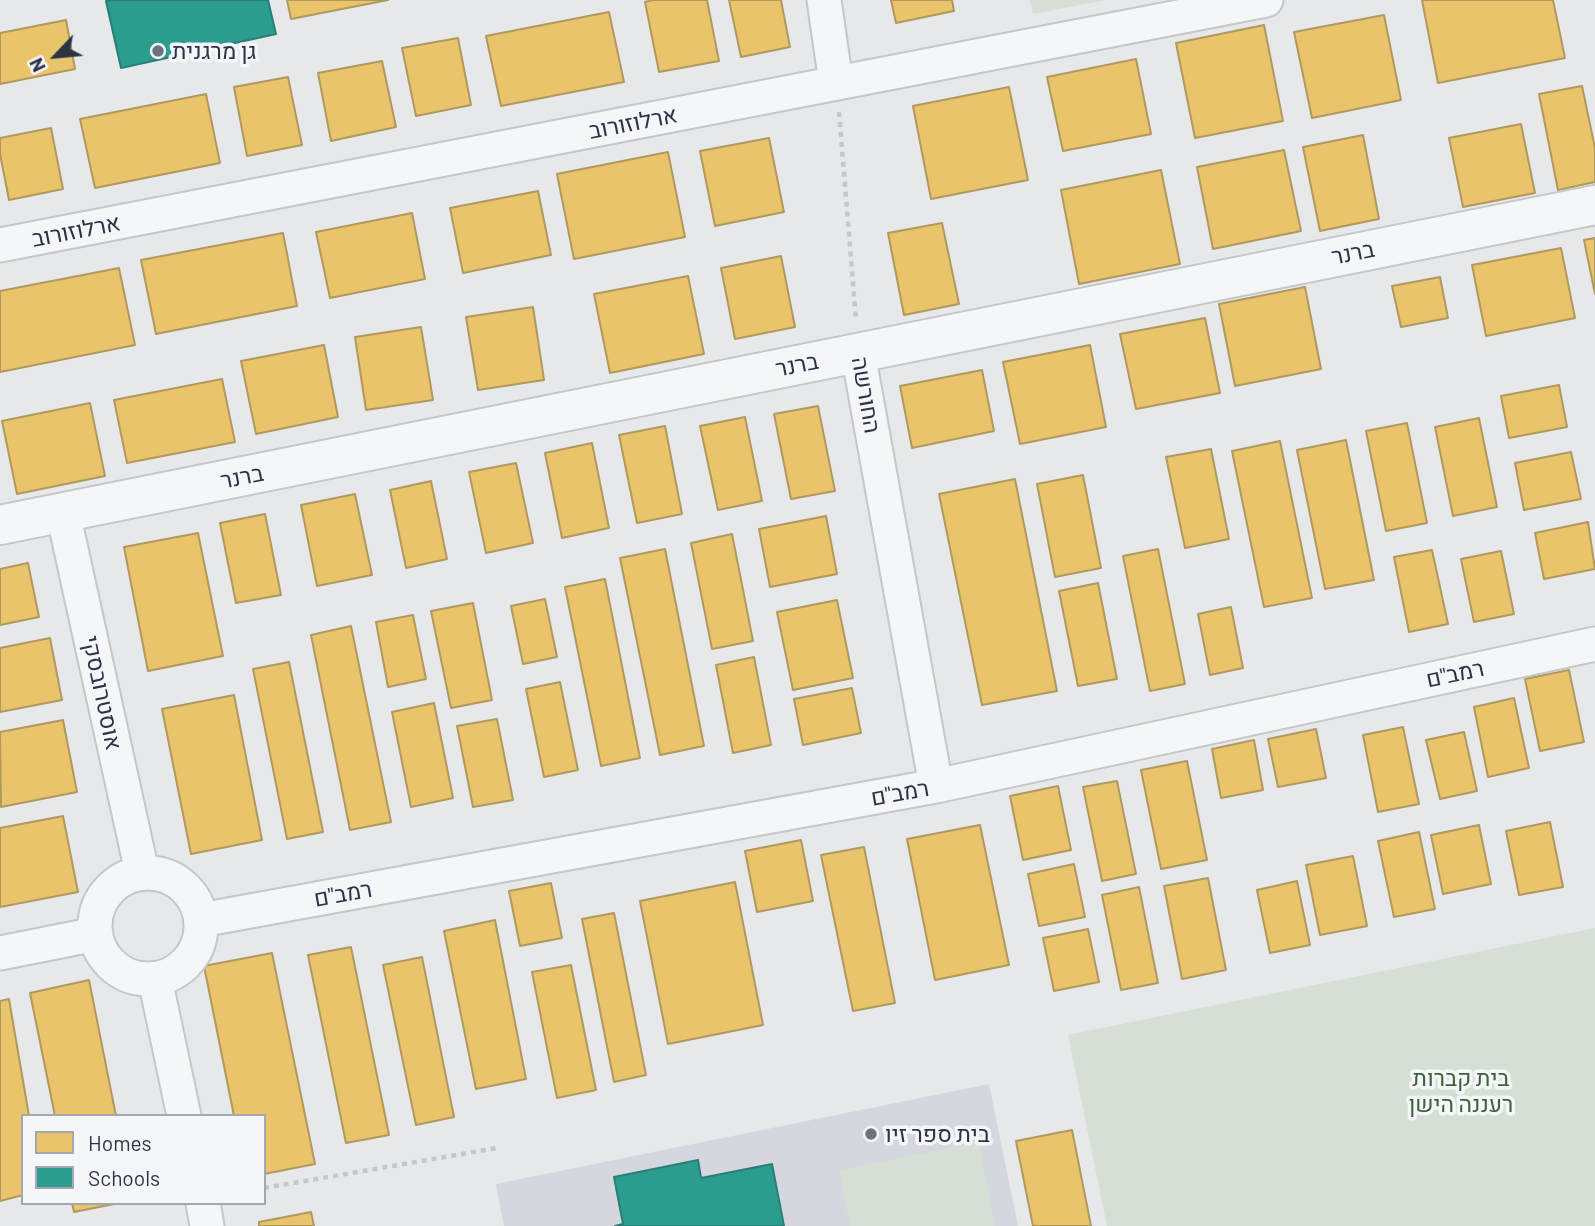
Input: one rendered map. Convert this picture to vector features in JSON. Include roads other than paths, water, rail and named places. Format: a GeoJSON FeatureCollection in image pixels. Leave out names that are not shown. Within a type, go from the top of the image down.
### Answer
{"type":"FeatureCollection","features":[{"type":"Feature","properties":{"kind":"street"},"geometry":{"type":"LineString","coordinates":[[824,0],[836,83]]}},
{"type":"Feature","properties":{"kind":"street","name":"ארלוזורוב"},"geometry":{"type":"LineString","coordinates":[[0,245],[1266,0]]}},
{"type":"Feature","properties":{"kind":"street","name":"ברנר"},"geometry":{"type":"LineString","coordinates":[[0,525],[1595,205]]}},
{"type":"Feature","properties":{"kind":"street","name":"החורשה"},"geometry":{"type":"LineString","coordinates":[[858,353],[936,786]]}},
{"type":"Feature","properties":{"kind":"street","name":"אוסטרובסקי"},"geometry":{"type":"LineString","coordinates":[[63,513],[142,872]]}},
{"type":"Feature","properties":{"kind":"street","name":"רמב\"ם"},"geometry":{"type":"LineString","coordinates":[[201,920],[936,786],[1595,644]]}},
{"type":"Feature","properties":{"kind":"street"},"geometry":{"type":"LineString","coordinates":[[142,872],[167,876],[188,890],[197,904],[201,920],[201,937],[190,959],[171,974],[155,979],[135,978],[116,968],[102,953],[96,934],[95,917],[101,901],[111,887],[125,877],[142,872]]}},
{"type":"Feature","properties":{"kind":"street"},"geometry":{"type":"LineString","coordinates":[[0,953],[96,934]]}},
{"type":"Feature","properties":{"kind":"street"},"geometry":{"type":"LineString","coordinates":[[155,979],[184,1114]]}},
{"type":"Feature","properties":{"kind":"street"},"geometry":{"type":"LineString","coordinates":[[203,1205],[207,1226]]}},
{"type":"Feature","properties":{"kind":"place","name":"גן מרגנית"},"geometry":{"type":"Point","coordinates":[158,51]}},
{"type":"Feature","properties":{"kind":"place","name":"בית ספר זיו"},"geometry":{"type":"Point","coordinates":[871,1134]}},
{"type":"Feature","properties":{"kind":"park label","name":"בית קברות רעננה הישן"},"geometry":{"type":"Point","coordinates":[1461,1091]}}]}
